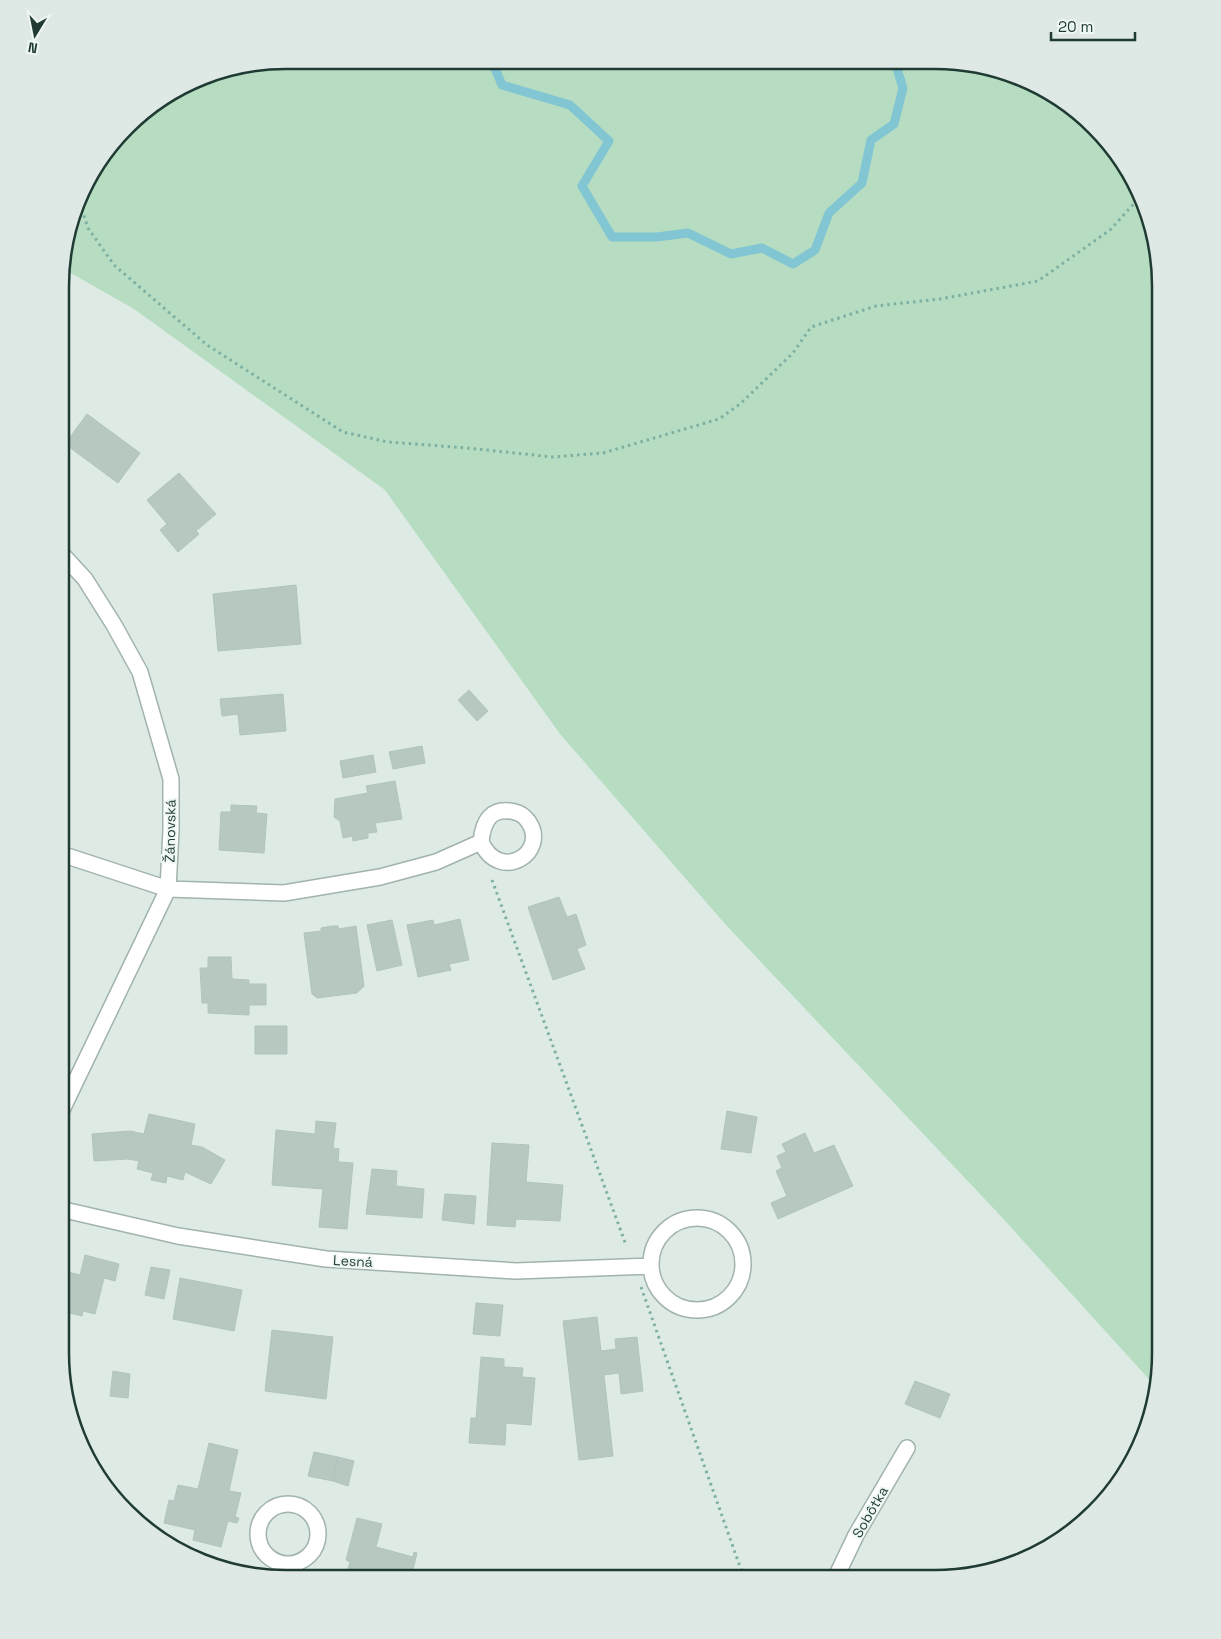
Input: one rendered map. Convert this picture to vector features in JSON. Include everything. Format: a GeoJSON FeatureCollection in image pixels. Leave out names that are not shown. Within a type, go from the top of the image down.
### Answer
{"type":"FeatureCollection","features":[{"type":"Feature","properties":{"kind":"street","name":"Žánovská"},"geometry":{"type":"LineString","coordinates":[[69,561],[85,579],[114,625],[140,672],[171,779],[168,888],[69,1095]]}},
{"type":"Feature","properties":{"kind":"street"},"geometry":{"type":"LineString","coordinates":[[502,811],[516,812],[525,817],[533,835],[532,845],[525,856],[514,862],[499,862],[486,853],[481,842],[482,826],[490,817],[502,811]]}},
{"type":"Feature","properties":{"kind":"street"},"geometry":{"type":"LineString","coordinates":[[69,857],[168,888],[284,893],[390,875],[436,862],[481,842]]}},
{"type":"Feature","properties":{"kind":"street","name":"Lesná"},"geometry":{"type":"LineString","coordinates":[[69,1211],[178,1236],[326,1259],[516,1271],[651,1266]]}},
{"type":"Feature","properties":{"kind":"street"},"geometry":{"type":"LineString","coordinates":[[691,1219],[708,1219],[723,1226],[735,1238],[742,1254],[743,1271],[737,1286],[726,1300],[711,1308],[695,1310],[678,1306],[664,1296],[655,1282],[651,1266],[653,1249],[662,1235],[674,1224],[691,1219]]}},
{"type":"Feature","properties":{"kind":"street","name":"Sobôtka"},"geometry":{"type":"LineString","coordinates":[[839,1570],[856,1534],[907,1448]]}},
{"type":"Feature","properties":{"kind":"path"},"geometry":{"type":"LineString","coordinates":[[82,210],[88,228],[114,265],[208,346],[343,432],[388,442],[553,457],[603,453],[719,419],[740,404],[793,353],[810,327],[876,306],[940,299],[1038,281],[1110,230],[1136,202]]}},
{"type":"Feature","properties":{"kind":"path"},"geometry":{"type":"LineString","coordinates":[[491,857],[488,869],[634,1266],[741,1570]]}},
{"type":"Feature","properties":{"kind":"green space"},"geometry":{"type":"Polygon","coordinates":[[[271,69],[950,69],[992,76],[1018,85],[1056,105],[1089,132],[1116,165],[1136,203],[1145,229],[1152,271],[1152,1368],[1150,1381],[997,1212],[726,925],[560,734],[385,490],[134,309],[69,272],[76,229],[91,190],[105,165],[132,132],[165,105],[203,85],[243,73],[271,69]]]}},
{"type":"Feature","properties":{"kind":"building"},"geometry":{"type":"Polygon","coordinates":[[[87,414],[140,453],[118,483],[69,447],[69,439],[87,414]]]}},
{"type":"Feature","properties":{"kind":"building"},"geometry":{"type":"Polygon","coordinates":[[[179,473],[216,514],[196,531],[199,534],[178,552],[160,530],[167,524],[147,500],[179,473]]]}},
{"type":"Feature","properties":{"kind":"building"},"geometry":{"type":"Polygon","coordinates":[[[296,585],[301,644],[218,651],[213,594],[296,585]]]}},
{"type":"Feature","properties":{"kind":"building"},"geometry":{"type":"Polygon","coordinates":[[[469,690],[488,711],[477,721],[458,700],[469,690]]]}},
{"type":"Feature","properties":{"kind":"building"},"geometry":{"type":"Polygon","coordinates":[[[283,694],[286,731],[240,735],[238,714],[222,716],[220,699],[283,694]]]}},
{"type":"Feature","properties":{"kind":"building"},"geometry":{"type":"Polygon","coordinates":[[[422,746],[425,763],[393,769],[389,752],[422,746]]]}},
{"type":"Feature","properties":{"kind":"building"},"geometry":{"type":"Polygon","coordinates":[[[373,755],[376,772],[343,778],[340,761],[373,755]]]}},
{"type":"Feature","properties":{"kind":"building"},"geometry":{"type":"Polygon","coordinates":[[[395,781],[402,819],[375,823],[377,832],[368,833],[368,838],[353,841],[352,836],[343,838],[340,821],[334,817],[335,799],[368,793],[366,786],[395,781]]]}},
{"type":"Feature","properties":{"kind":"building"},"geometry":{"type":"Polygon","coordinates":[[[231,805],[257,806],[256,813],[267,814],[264,853],[219,850],[221,812],[231,812],[231,805]]]}},
{"type":"Feature","properties":{"kind":"building"},"geometry":{"type":"Polygon","coordinates":[[[559,897],[567,917],[576,914],[586,945],[577,949],[585,969],[553,980],[528,907],[559,897]]]}},
{"type":"Feature","properties":{"kind":"building"},"geometry":{"type":"Polygon","coordinates":[[[460,919],[469,960],[449,964],[451,970],[418,977],[407,925],[433,920],[434,925],[460,919]]]}},
{"type":"Feature","properties":{"kind":"building"},"geometry":{"type":"Polygon","coordinates":[[[392,920],[402,965],[377,971],[367,925],[392,920]]]}},
{"type":"Feature","properties":{"kind":"building"},"geometry":{"type":"Polygon","coordinates":[[[338,926],[339,929],[356,926],[364,986],[357,993],[317,998],[312,994],[304,933],[321,931],[321,928],[338,926]]]}},
{"type":"Feature","properties":{"kind":"building"},"geometry":{"type":"Polygon","coordinates":[[[208,957],[231,957],[232,979],[249,980],[249,984],[266,984],[266,1005],[249,1005],[249,1015],[208,1013],[208,1003],[202,1003],[200,968],[208,968],[208,957]]]}},
{"type":"Feature","properties":{"kind":"building"},"geometry":{"type":"Polygon","coordinates":[[[255,1026],[287,1026],[287,1054],[255,1054],[255,1026]]]}},
{"type":"Feature","properties":{"kind":"building"},"geometry":{"type":"Polygon","coordinates":[[[727,1111],[757,1117],[751,1153],[721,1149],[727,1111]]]}},
{"type":"Feature","properties":{"kind":"building"},"geometry":{"type":"Polygon","coordinates":[[[149,1114],[195,1124],[191,1145],[202,1147],[225,1160],[211,1184],[185,1172],[183,1180],[167,1176],[166,1183],[151,1180],[153,1173],[137,1169],[139,1161],[128,1159],[94,1161],[92,1134],[130,1131],[144,1134],[149,1114]]]}},
{"type":"Feature","properties":{"kind":"building"},"geometry":{"type":"Polygon","coordinates":[[[316,1121],[336,1123],[333,1148],[339,1149],[338,1162],[353,1163],[347,1229],[319,1227],[323,1189],[272,1185],[276,1130],[315,1134],[316,1121]]]}},
{"type":"Feature","properties":{"kind":"building"},"geometry":{"type":"Polygon","coordinates":[[[805,1133],[814,1153],[834,1145],[853,1186],[778,1219],[771,1203],[787,1196],[776,1171],[782,1168],[777,1156],[786,1152],[782,1144],[805,1133]]]}},
{"type":"Feature","properties":{"kind":"building"},"geometry":{"type":"Polygon","coordinates":[[[492,1143],[529,1145],[526,1182],[563,1185],[560,1221],[516,1219],[515,1227],[487,1225],[492,1143]]]}},
{"type":"Feature","properties":{"kind":"building"},"geometry":{"type":"Polygon","coordinates":[[[372,1169],[397,1171],[396,1186],[424,1189],[422,1218],[366,1214],[372,1169]]]}},
{"type":"Feature","properties":{"kind":"building"},"geometry":{"type":"Polygon","coordinates":[[[445,1194],[476,1196],[474,1224],[442,1220],[445,1194]]]}},
{"type":"Feature","properties":{"kind":"building"},"geometry":{"type":"Polygon","coordinates":[[[85,1255],[119,1264],[115,1281],[104,1278],[95,1314],[83,1311],[82,1316],[69,1313],[69,1272],[80,1275],[85,1255]]]}},
{"type":"Feature","properties":{"kind":"building"},"geometry":{"type":"Polygon","coordinates":[[[151,1267],[170,1270],[164,1299],[145,1295],[151,1267]]]}},
{"type":"Feature","properties":{"kind":"building"},"geometry":{"type":"Polygon","coordinates":[[[180,1278],[242,1290],[234,1331],[173,1319],[180,1278]]]}},
{"type":"Feature","properties":{"kind":"building"},"geometry":{"type":"Polygon","coordinates":[[[476,1303],[503,1305],[500,1336],[473,1334],[476,1303]]]}},
{"type":"Feature","properties":{"kind":"building"},"geometry":{"type":"Polygon","coordinates":[[[597,1317],[601,1351],[616,1349],[615,1339],[637,1337],[643,1391],[621,1394],[619,1373],[604,1375],[613,1456],[579,1460],[563,1321],[597,1317]]]}},
{"type":"Feature","properties":{"kind":"building"},"geometry":{"type":"Polygon","coordinates":[[[272,1330],[333,1337],[326,1399],[265,1391],[272,1330]]]}},
{"type":"Feature","properties":{"kind":"building"},"geometry":{"type":"Polygon","coordinates":[[[481,1357],[504,1359],[504,1367],[523,1368],[522,1377],[535,1378],[531,1425],[506,1423],[505,1445],[469,1443],[471,1418],[476,1418],[481,1357]]]}},
{"type":"Feature","properties":{"kind":"building"},"geometry":{"type":"Polygon","coordinates":[[[113,1371],[130,1374],[128,1398],[110,1396],[113,1371]]]}},
{"type":"Feature","properties":{"kind":"building"},"geometry":{"type":"Polygon","coordinates":[[[915,1381],[950,1394],[940,1418],[905,1404],[915,1381]]]}},
{"type":"Feature","properties":{"kind":"building"},"geometry":{"type":"Polygon","coordinates":[[[209,1443],[238,1450],[229,1491],[241,1493],[235,1517],[239,1518],[237,1523],[228,1521],[221,1547],[193,1540],[195,1530],[164,1523],[169,1500],[174,1501],[178,1485],[198,1489],[209,1443]]]}},
{"type":"Feature","properties":{"kind":"building"},"geometry":{"type":"Polygon","coordinates":[[[314,1452],[338,1457],[333,1481],[308,1476],[314,1452]]]}},
{"type":"Feature","properties":{"kind":"building"},"geometry":{"type":"Polygon","coordinates":[[[338,1457],[354,1461],[348,1486],[333,1481],[338,1457]]]}},
{"type":"Feature","properties":{"kind":"building"},"geometry":{"type":"Polygon","coordinates":[[[357,1518],[382,1524],[376,1547],[413,1557],[414,1552],[417,1553],[413,1570],[348,1570],[350,1562],[346,1560],[357,1518]]]}},
{"type":"Feature","properties":{"kind":"waterway"},"geometry":{"type":"LineString","coordinates":[[495,69],[502,85],[570,105],[609,141],[582,186],[612,237],[657,237],[688,233],[731,254],[762,248],[793,264],[815,250],[829,213],[862,183],[871,140],[894,124],[903,88],[897,69]]}}]}
